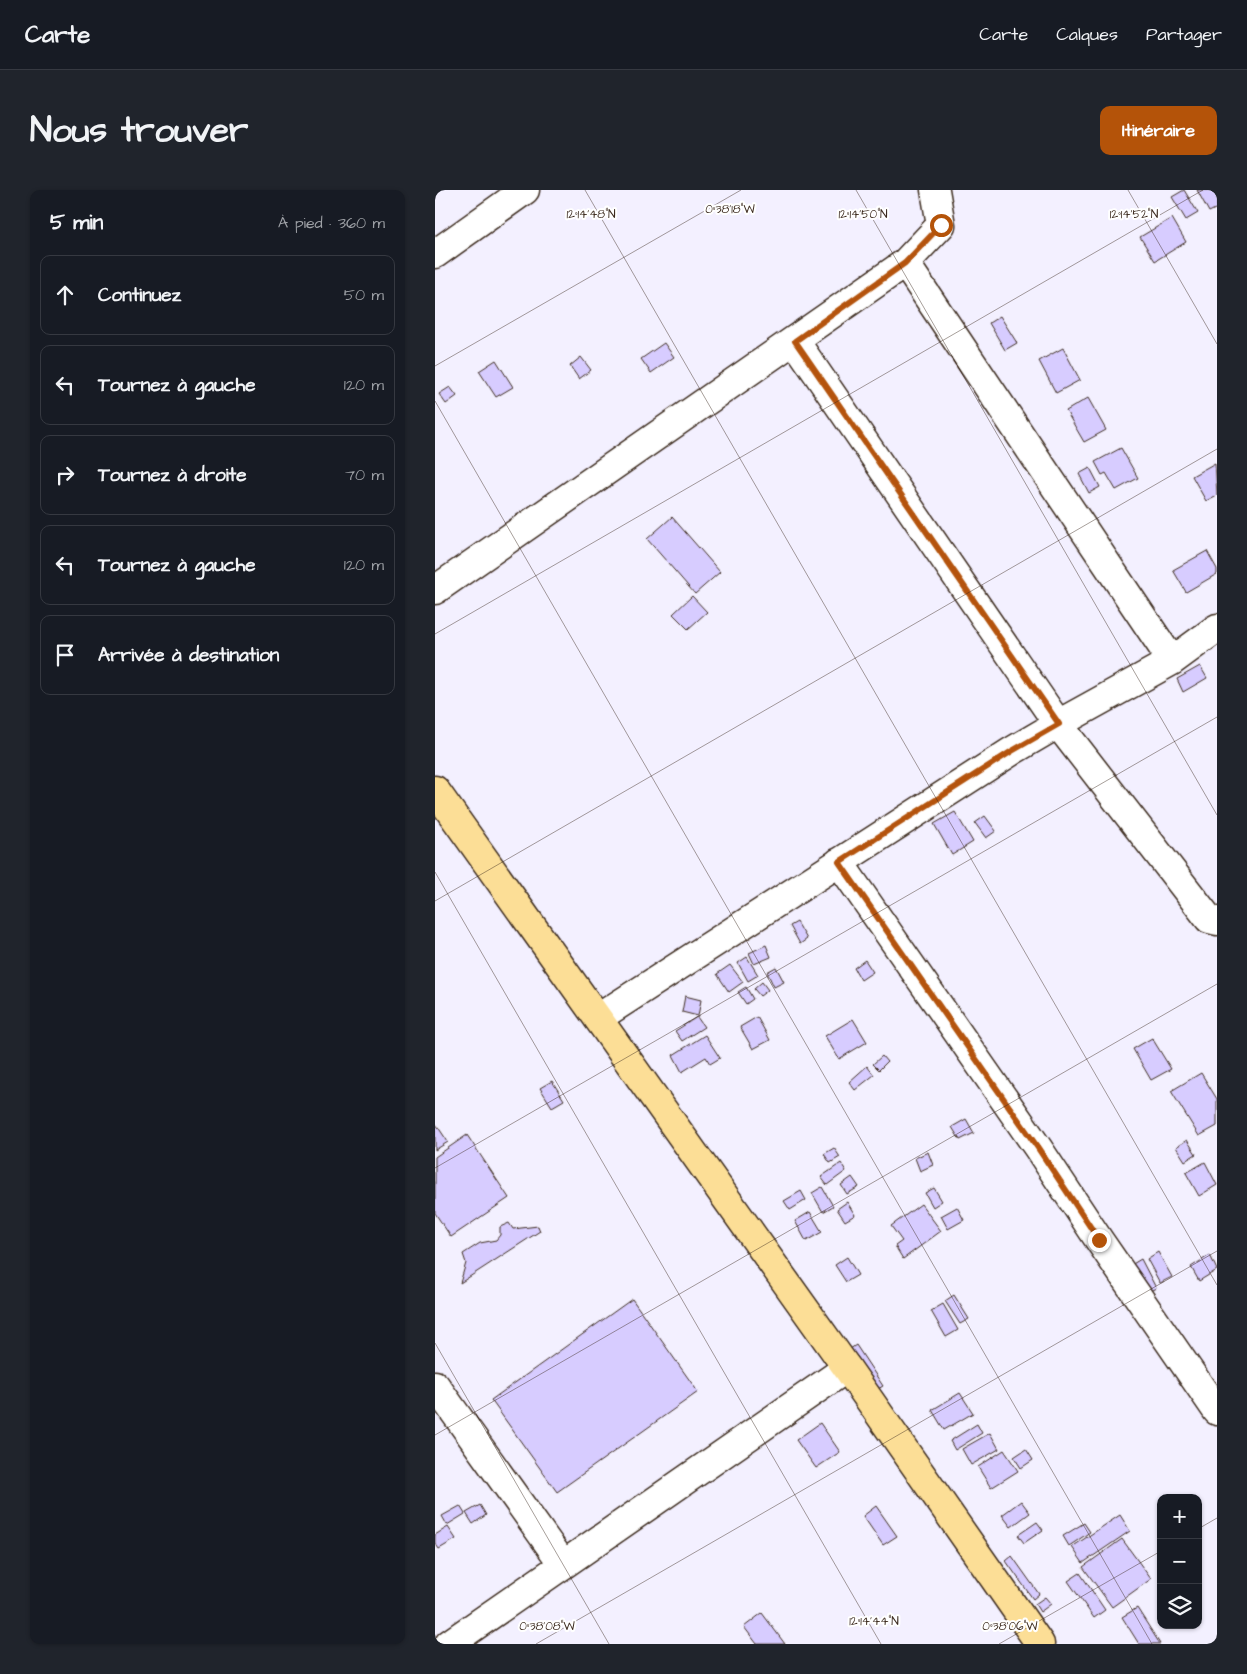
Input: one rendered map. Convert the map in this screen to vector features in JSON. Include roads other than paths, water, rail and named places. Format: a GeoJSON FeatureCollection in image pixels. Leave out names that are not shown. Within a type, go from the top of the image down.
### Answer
{"type":"FeatureCollection","features":[{"type":"Feature","properties":{"kind":"highway"},"geometry":{"type":"LineString","coordinates":[[435,790],[847,1368],[1039,1644]]}},
{"type":"Feature","properties":{"kind":"street"},"geometry":{"type":"LineString","coordinates":[[435,254],[525,190]]}},
{"type":"Feature","properties":{"kind":"street"},"geometry":{"type":"LineString","coordinates":[[435,590],[905,263],[941,225],[935,190]]}},
{"type":"Feature","properties":{"kind":"street"},"geometry":{"type":"LineString","coordinates":[[905,263],[1172,661]]}},
{"type":"Feature","properties":{"kind":"street"},"geometry":{"type":"LineString","coordinates":[[795,341],[1059,724],[1209,919],[1217,921]]}},
{"type":"Feature","properties":{"kind":"street"},"geometry":{"type":"LineString","coordinates":[[598,1018],[1012,751],[1172,661],[1217,628]]}},
{"type":"Feature","properties":{"kind":"street"},"geometry":{"type":"LineString","coordinates":[[839,862],[1038,1148],[1217,1411]]}},
{"type":"Feature","properties":{"kind":"street"},"geometry":{"type":"LineString","coordinates":[[449,1644],[847,1368]]}},
{"type":"Feature","properties":{"kind":"street"},"geometry":{"type":"LineString","coordinates":[[435,1384],[563,1564]]}}]}
